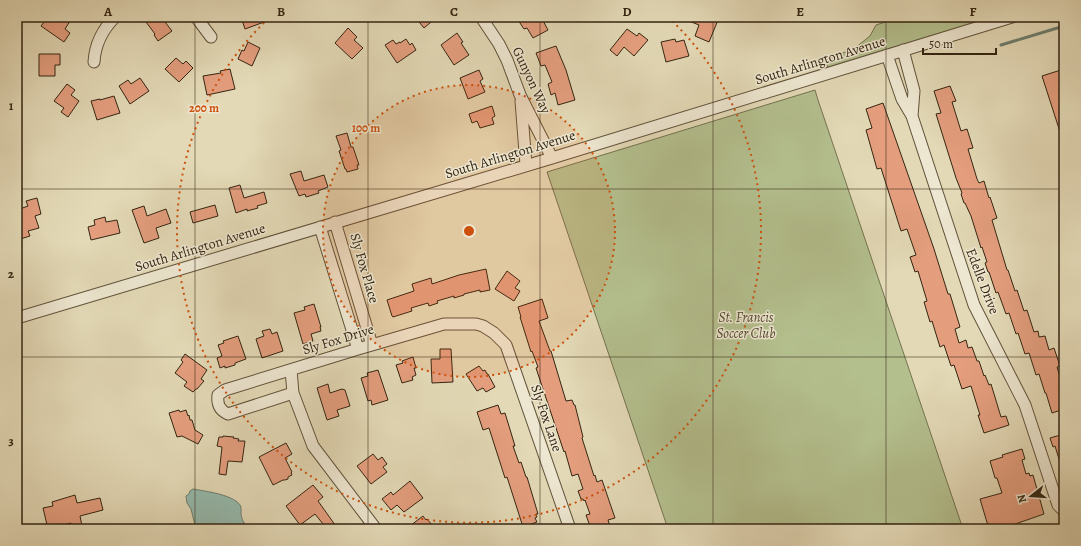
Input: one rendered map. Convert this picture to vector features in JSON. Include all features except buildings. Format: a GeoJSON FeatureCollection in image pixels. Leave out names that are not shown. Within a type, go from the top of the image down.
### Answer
{"type":"FeatureCollection","features":[{"type":"Feature","properties":{"kind":"street"},"geometry":{"type":"LineString","coordinates":[[94,62],[98,41],[104,29],[115,17]]}},
{"type":"Feature","properties":{"kind":"street"},"geometry":{"type":"LineString","coordinates":[[196,17],[211,37]]}},
{"type":"Feature","properties":{"kind":"street","name":"Gunyon Way"},"geometry":{"type":"LineString","coordinates":[[481,17],[499,44],[515,77],[520,95],[552,158]]}},
{"type":"Feature","properties":{"kind":"street","name":"South Arlington Avenue"},"geometry":{"type":"LineString","coordinates":[[17,318],[552,158],[1012,17]]}},
{"type":"Feature","properties":{"kind":"street"},"geometry":{"type":"LineString","coordinates":[[903,50],[914,91],[912,116]]}},
{"type":"Feature","properties":{"kind":"street","name":"Edelle Drive"},"geometry":{"type":"LineString","coordinates":[[887,55],[902,99],[912,116],[974,305],[1025,405],[1058,505],[1064,511]]}},
{"type":"Feature","properties":{"kind":"street"},"geometry":{"type":"LineString","coordinates":[[520,95],[526,165]]}},
{"type":"Feature","properties":{"kind":"street","name":"Sly Fox Place"},"geometry":{"type":"LineString","coordinates":[[336,222],[372,345]]}},
{"type":"Feature","properties":{"kind":"street"},"geometry":{"type":"LineString","coordinates":[[320,227],[358,349]]}},
{"type":"Feature","properties":{"kind":"street","name":"Sly Fox Drive"},"geometry":{"type":"LineString","coordinates":[[293,393],[228,414],[220,407],[217,401],[218,395],[225,390],[444,324],[476,324],[483,326]]}},
{"type":"Feature","properties":{"kind":"street","name":"Sly Fox Lane"},"geometry":{"type":"LineString","coordinates":[[483,326],[494,333],[506,345],[570,529]]}},
{"type":"Feature","properties":{"kind":"street"},"geometry":{"type":"LineString","coordinates":[[291,370],[293,393],[313,446],[376,529]]}},
{"type":"Feature","properties":{"kind":"green space"},"geometry":{"type":"Polygon","coordinates":[[[902,17],[995,17],[828,69],[826,60],[855,48],[870,36],[876,25],[902,17]]]}},
{"type":"Feature","properties":{"kind":"green space","name":"St. Francis Soccer Club"},"geometry":{"type":"Polygon","coordinates":[[[815,90],[963,529],[668,529],[547,172],[815,90]]]}},
{"type":"Feature","properties":{"kind":"water"},"geometry":{"type":"Polygon","coordinates":[[[193,489],[220,494],[233,499],[241,507],[242,520],[249,529],[196,529],[186,496],[193,489]]]}},
{"type":"Feature","properties":{"kind":"waterway"},"geometry":{"type":"LineString","coordinates":[[1001,45],[1064,26]]}}]}
